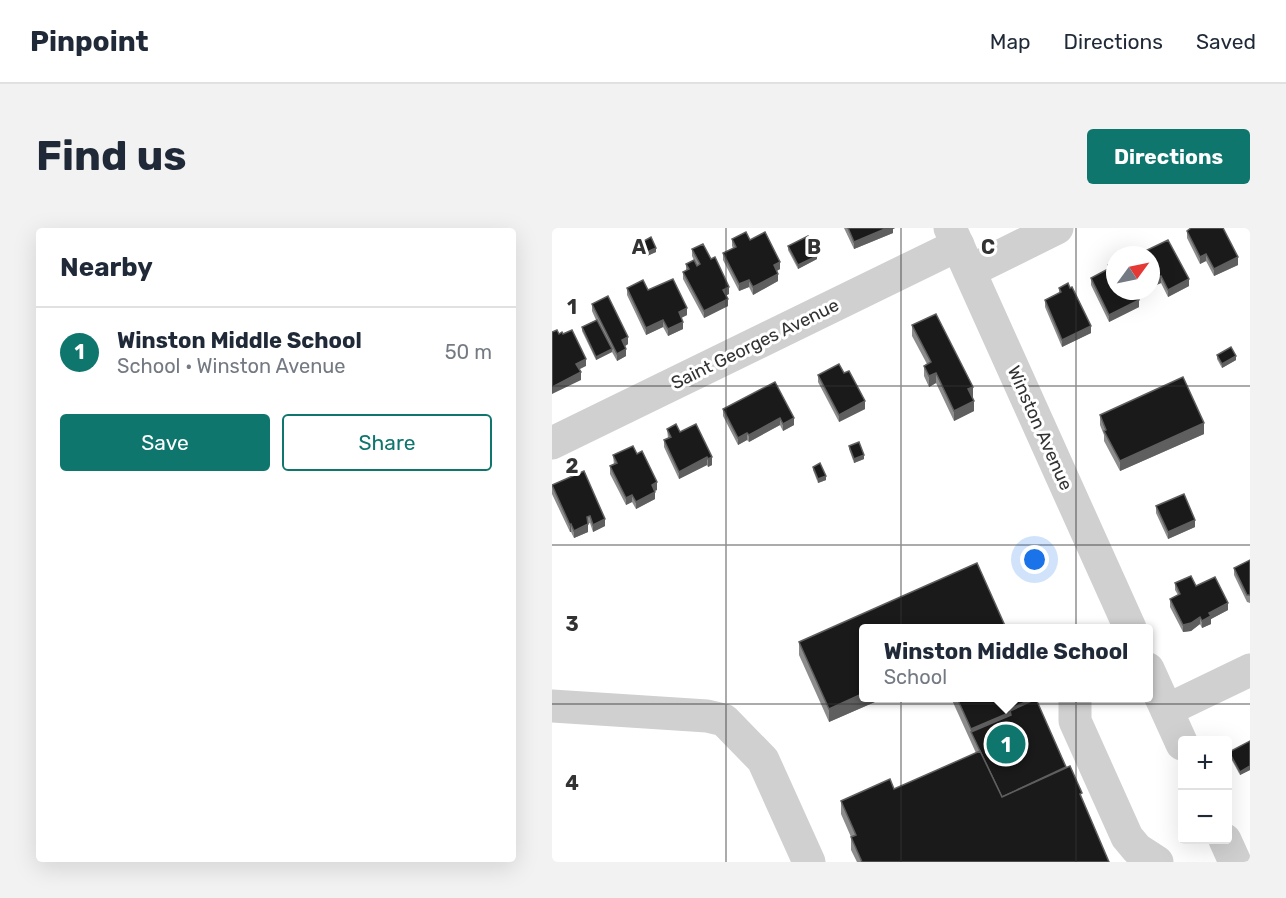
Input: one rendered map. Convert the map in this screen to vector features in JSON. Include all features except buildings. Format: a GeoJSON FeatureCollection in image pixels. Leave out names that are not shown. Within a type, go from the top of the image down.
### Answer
{"type":"FeatureCollection","features":[{"type":"Feature","properties":{"kind":"street","name":"Saint Georges Avenue"},"geometry":{"type":"LineString","coordinates":[[552,443],[959,248],[1058,228]]}},
{"type":"Feature","properties":{"kind":"street","name":"Winston Avenue"},"geometry":{"type":"LineString","coordinates":[[959,248],[1128,624]]}},
{"type":"Feature","properties":{"kind":"street"},"geometry":{"type":"LineString","coordinates":[[1167,710],[1250,670]]}},
{"type":"Feature","properties":{"kind":"street"},"geometry":{"type":"LineString","coordinates":[[1153,678],[1178,736]]}},
{"type":"Feature","properties":{"kind":"street"},"geometry":{"type":"LineString","coordinates":[[1075,702],[1076,721],[1127,837],[1137,849],[1158,862]]}},
{"type":"Feature","properties":{"kind":"street"},"geometry":{"type":"LineString","coordinates":[[552,706],[707,716],[724,720],[763,760],[809,862]]}},
{"type":"Feature","properties":{"kind":"street"},"geometry":{"type":"LineString","coordinates":[[1227,844],[1235,862]]}},
{"type":"Feature","properties":{"kind":"place","name":"Winston Middle School"},"geometry":{"type":"Point","coordinates":[1006,744]}}]}
